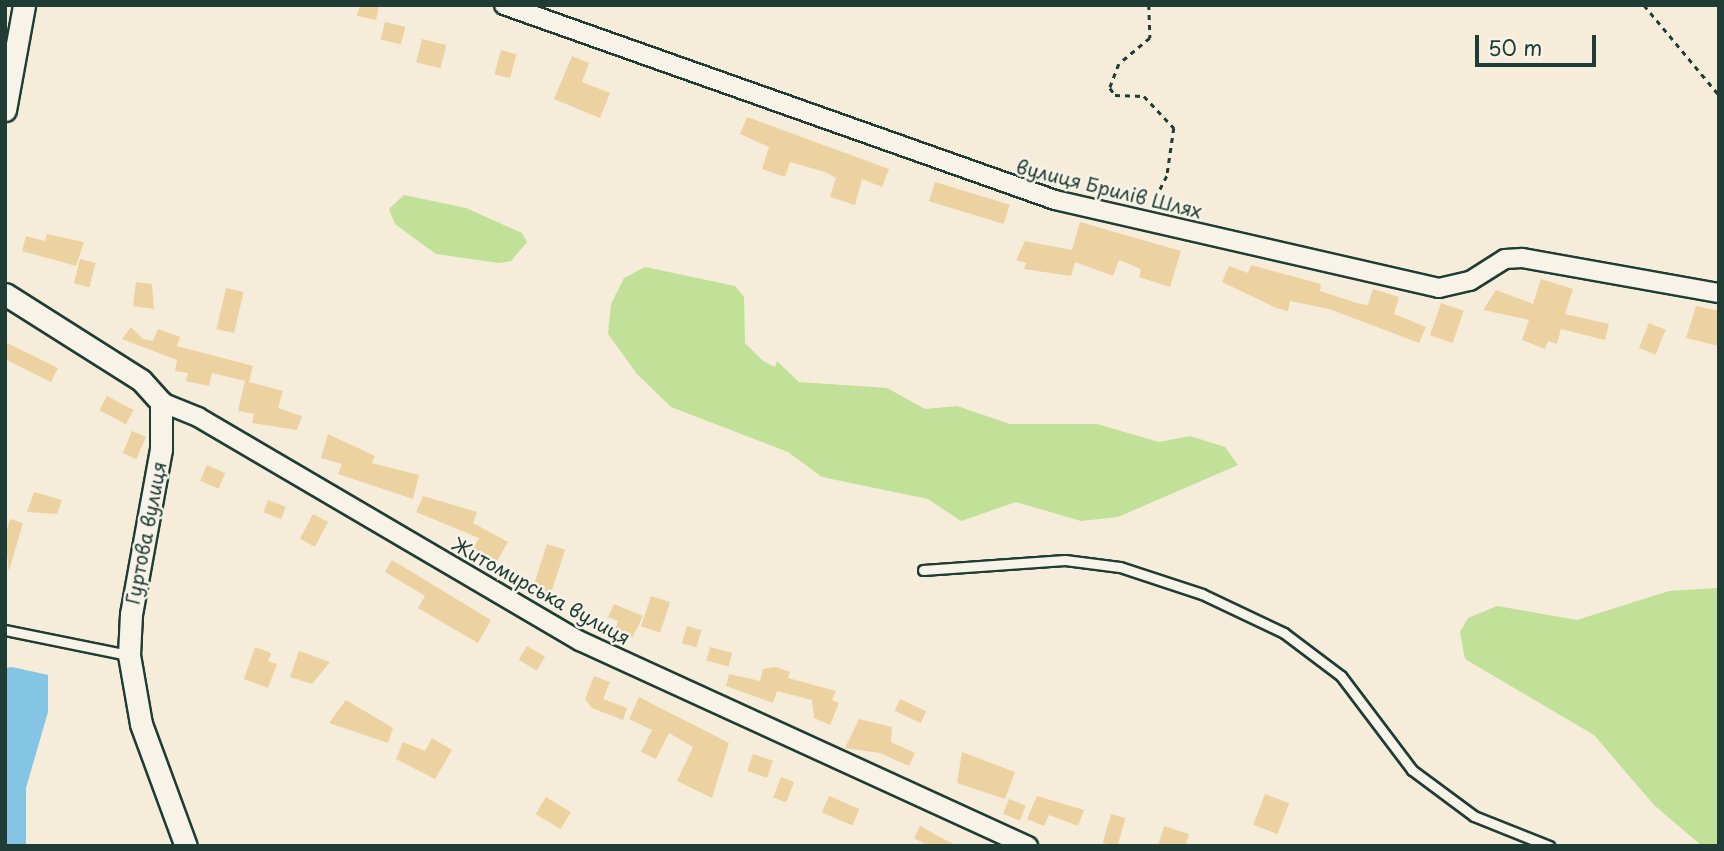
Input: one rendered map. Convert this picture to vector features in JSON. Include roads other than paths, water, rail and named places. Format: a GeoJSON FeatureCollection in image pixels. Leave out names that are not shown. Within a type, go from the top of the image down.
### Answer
{"type":"FeatureCollection","features":[{"type":"Feature","properties":{"kind":"street"},"geometry":{"type":"LineString","coordinates":[[5,110],[24,5]]}},
{"type":"Feature","properties":{"kind":"street","name":"вулиця Брилів Шлях"},"geometry":{"type":"LineString","coordinates":[[504,5],[866,138],[1055,200],[1143,221],[1439,288],[1470,281],[1504,259],[1522,258],[1719,293]]}},
{"type":"Feature","properties":{"kind":"street"},"geometry":{"type":"LineString","coordinates":[[5,295],[132,374],[161,402]]}},
{"type":"Feature","properties":{"kind":"street","name":"Гуртова вулиця"},"geometry":{"type":"LineString","coordinates":[[161,402],[161,449],[131,614],[130,655],[141,724],[186,846]]}},
{"type":"Feature","properties":{"kind":"street","name":"Житомирська вулиця"},"geometry":{"type":"LineString","coordinates":[[161,402],[198,417],[580,641],[1028,846]]}},
{"type":"Feature","properties":{"kind":"lane"},"geometry":{"type":"LineString","coordinates":[[922,570],[1065,560],[1120,567],[1202,594],[1284,633],[1341,676],[1412,770],[1474,816],[1549,846]]}},
{"type":"Feature","properties":{"kind":"lane"},"geometry":{"type":"LineString","coordinates":[[5,631],[130,655]]}},
{"type":"Feature","properties":{"kind":"water"},"geometry":{"type":"Polygon","coordinates":[[[12,667],[48,675],[48,712],[26,788],[26,846],[5,846],[5,668],[12,667]]]}}]}
